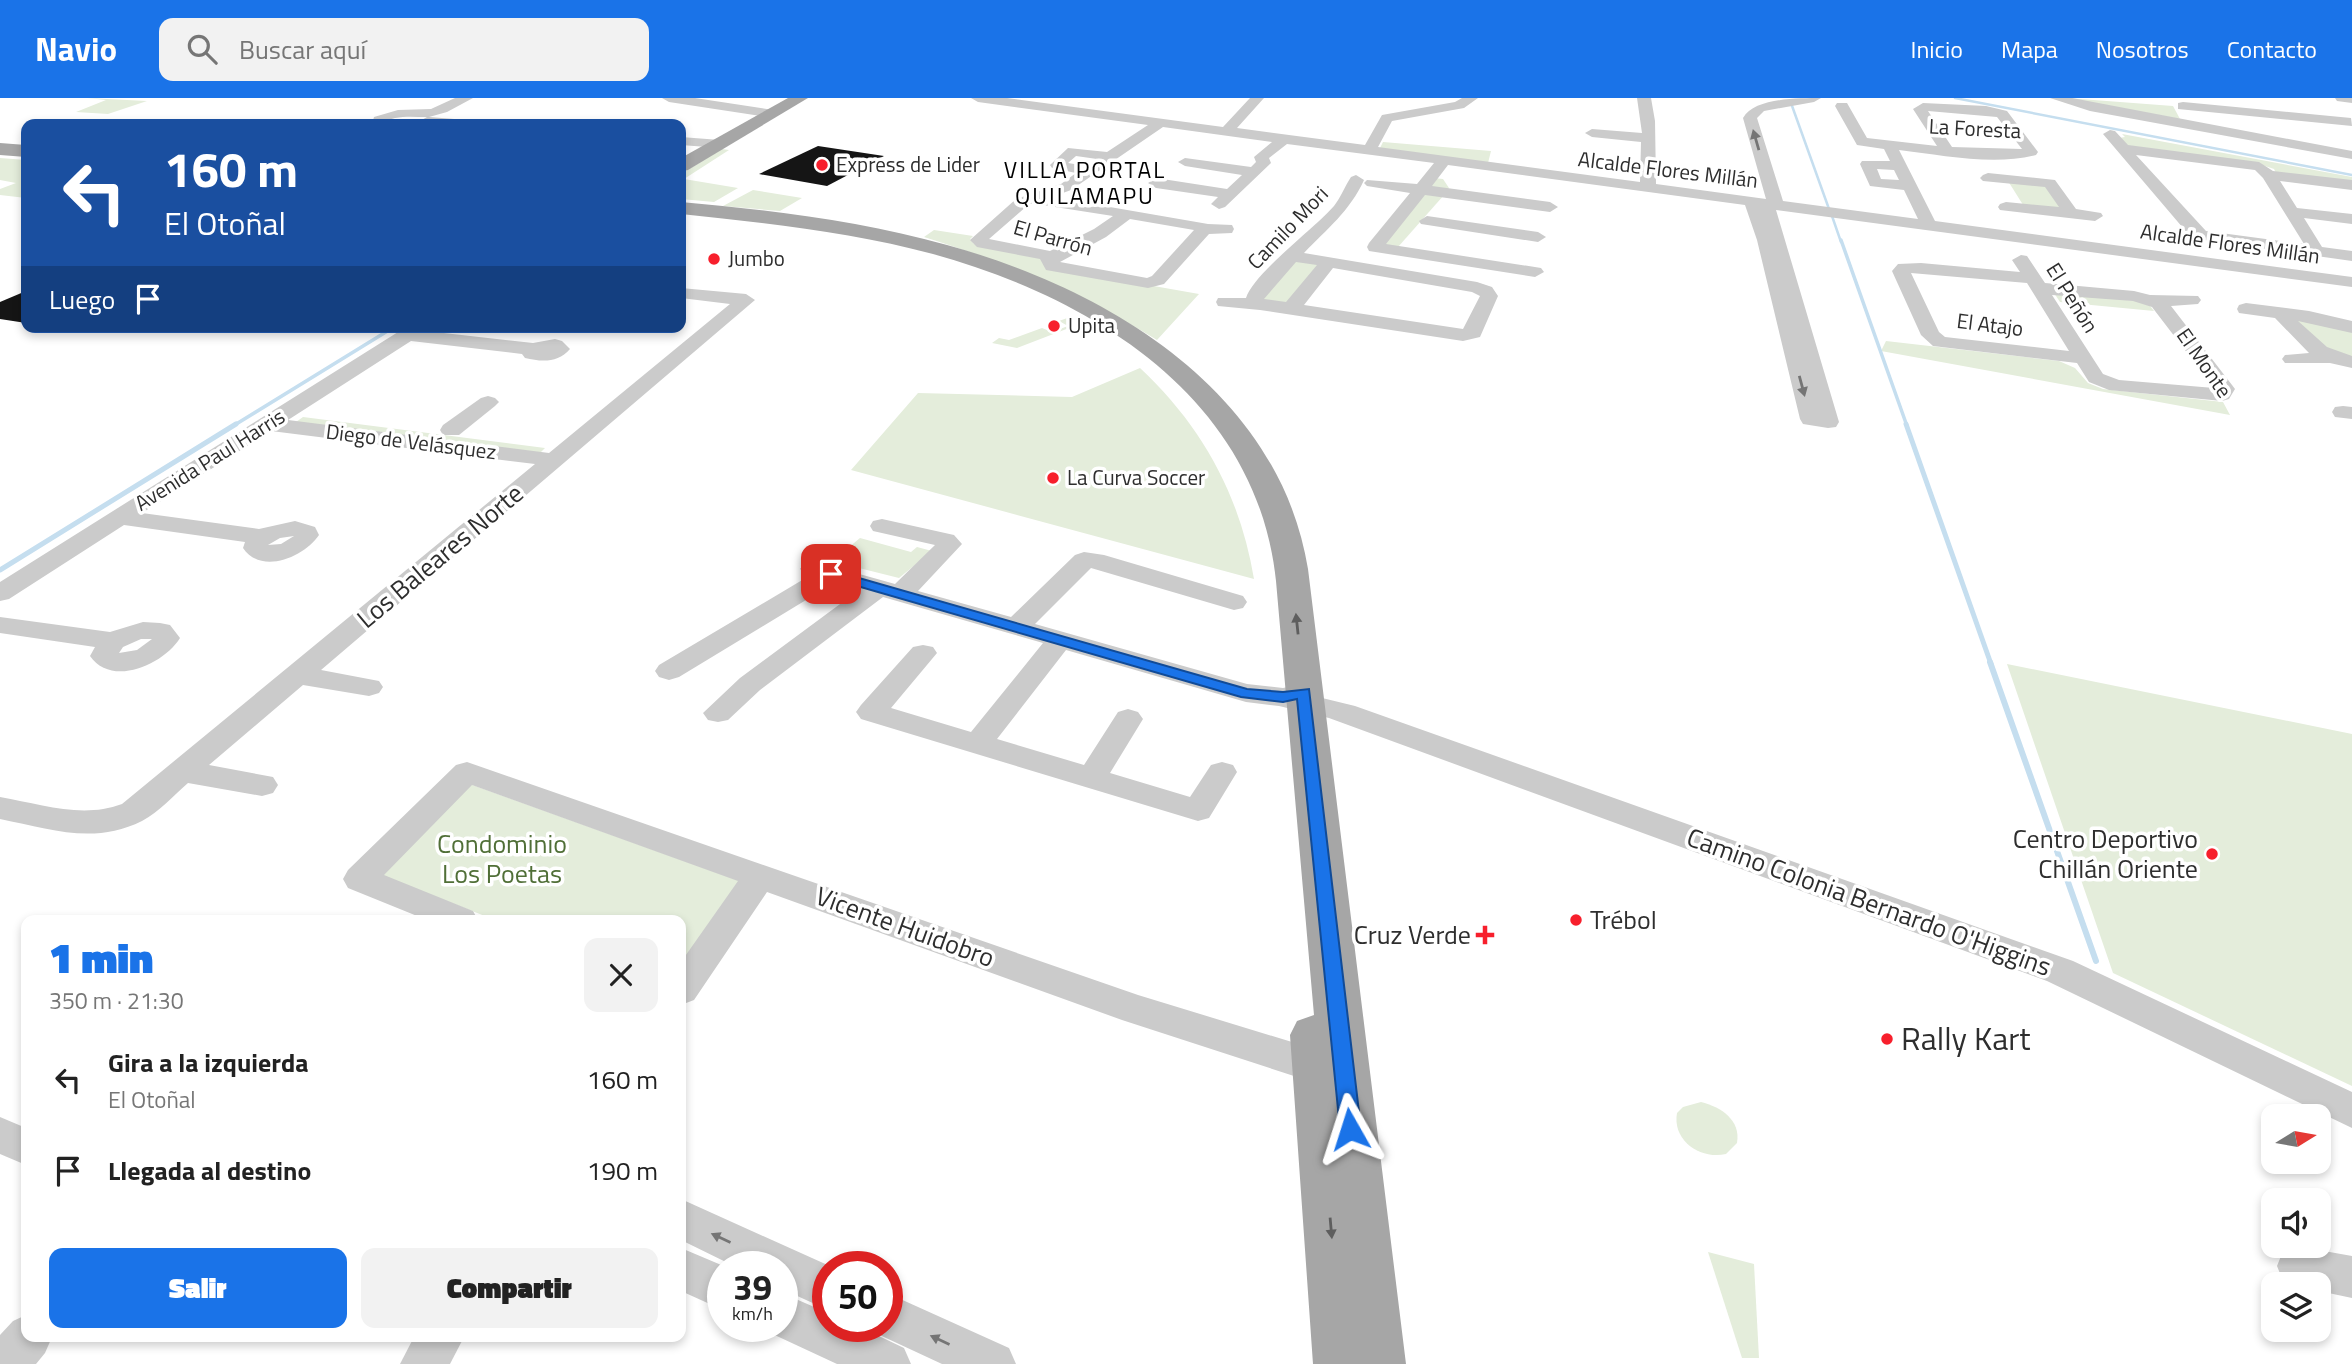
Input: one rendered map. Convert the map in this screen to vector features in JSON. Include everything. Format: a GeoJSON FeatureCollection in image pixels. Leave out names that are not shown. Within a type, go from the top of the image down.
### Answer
{"type":"FeatureCollection","features":[{"type":"Feature","properties":{"kind":"main road"},"geometry":{"type":"LineString","coordinates":[[686,161],[800,98]]}},
{"type":"Feature","properties":{"kind":"main road"},"geometry":{"type":"LineString","coordinates":[[0,149],[21,151]]}},
{"type":"Feature","properties":{"kind":"main road"},"geometry":{"type":"LineString","coordinates":[[686,209],[821,223],[901,239],[1020,276],[1062,295],[1120,326],[1155,350],[1214,402],[1263,473],[1285,535],[1290,561],[1297,698],[1331,1071],[1343,1364]]}},
{"type":"Feature","properties":{"kind":"main road"},"geometry":{"type":"LineString","coordinates":[[686,215],[799,228],[913,251],[1019,287],[1108,330],[1151,361],[1186,393],[1216,430],[1241,470],[1265,538],[1297,698]]}},
{"type":"Feature","properties":{"kind":"main road"},"geometry":{"type":"LineString","coordinates":[[1331,1071],[1376,1364]]}},
{"type":"Feature","properties":{"kind":"street"},"geometry":{"type":"LineString","coordinates":[[381,119],[428,113],[466,98]]}},
{"type":"Feature","properties":{"kind":"street"},"geometry":{"type":"LineString","coordinates":[[669,98],[775,113]]}},
{"type":"Feature","properties":{"kind":"street"},"geometry":{"type":"LineString","coordinates":[[689,98],[775,113]]}},
{"type":"Feature","properties":{"kind":"street","name":"Alcalde Flores Millán"},"geometry":{"type":"LineString","coordinates":[[978,98],[1226,132],[1377,149],[1450,163],[2352,281]]}},
{"type":"Feature","properties":{"kind":"street"},"geometry":{"type":"LineString","coordinates":[[1062,110],[1076,98]]}},
{"type":"Feature","properties":{"kind":"street"},"geometry":{"type":"LineString","coordinates":[[1226,132],[1257,98]]}},
{"type":"Feature","properties":{"kind":"street"},"geometry":{"type":"LineString","coordinates":[[1387,118],[1458,105],[1471,98]]}},
{"type":"Feature","properties":{"kind":"street"},"geometry":{"type":"LineString","coordinates":[[1644,98],[1650,133],[1645,170],[1649,189]]}},
{"type":"Feature","properties":{"kind":"street"},"geometry":{"type":"LineString","coordinates":[[1781,98],[1746,105],[1736,114],[1763,204],[1820,420]]}},
{"type":"Feature","properties":{"kind":"street"},"geometry":{"type":"LineString","coordinates":[[1763,204],[1750,118],[1753,111],[1814,98]]}},
{"type":"Feature","properties":{"kind":"street"},"geometry":{"type":"LineString","coordinates":[[2057,98],[2090,107],[2352,155]]}},
{"type":"Feature","properties":{"kind":"street"},"geometry":{"type":"LineString","coordinates":[[2110,98],[2136,101]]}},
{"type":"Feature","properties":{"kind":"street"},"geometry":{"type":"LineString","coordinates":[[2342,98],[2352,99]]}},
{"type":"Feature","properties":{"kind":"street","name":"Camilo Mori"},"geometry":{"type":"LineString","coordinates":[[1260,304],[1255,301],[1256,294],[1341,209],[1368,175],[1395,99]]}},
{"type":"Feature","properties":{"kind":"street"},"geometry":{"type":"LineString","coordinates":[[1411,101],[1460,122]]}},
{"type":"Feature","properties":{"kind":"street"},"geometry":{"type":"LineString","coordinates":[[2188,125],[2190,119],[2176,105],[2349,121]]}},
{"type":"Feature","properties":{"kind":"street","name":"La Foresta"},"geometry":{"type":"LineString","coordinates":[[1842,106],[1862,142],[1889,145],[2020,155],[2031,152],[2001,114],[1923,107],[1920,109],[1946,149]]}},
{"type":"Feature","properties":{"kind":"street"},"geometry":{"type":"LineString","coordinates":[[428,113],[449,119]]}},
{"type":"Feature","properties":{"kind":"street"},"geometry":{"type":"LineString","coordinates":[[1033,194],[1066,187],[1160,123]]}},
{"type":"Feature","properties":{"kind":"street"},"geometry":{"type":"LineString","coordinates":[[1156,183],[1196,189],[1225,199],[1264,163],[1261,157],[1308,127]]}},
{"type":"Feature","properties":{"kind":"street"},"geometry":{"type":"LineString","coordinates":[[1593,128],[1650,133]]}},
{"type":"Feature","properties":{"kind":"street"},"geometry":{"type":"LineString","coordinates":[[2110,134],[2187,222],[2345,255],[2352,281]]}},
{"type":"Feature","properties":{"kind":"street"},"geometry":{"type":"LineString","coordinates":[[2260,138],[2352,143]]}},
{"type":"Feature","properties":{"kind":"street"},"geometry":{"type":"LineString","coordinates":[[686,143],[713,147]]}},
{"type":"Feature","properties":{"kind":"street"},"geometry":{"type":"LineString","coordinates":[[1889,145],[1929,225]]}},
{"type":"Feature","properties":{"kind":"street"},"geometry":{"type":"LineString","coordinates":[[1377,149],[1458,147]]}},
{"type":"Feature","properties":{"kind":"street"},"geometry":{"type":"LineString","coordinates":[[2122,149],[2264,168],[2330,279]]}},
{"type":"Feature","properties":{"kind":"street"},"geometry":{"type":"LineString","coordinates":[[1089,171],[1049,165],[1073,151],[1110,158]]}},
{"type":"Feature","properties":{"kind":"street"},"geometry":{"type":"LineString","coordinates":[[1965,151],[1978,162],[2025,239]]}},
{"type":"Feature","properties":{"kind":"street"},"geometry":{"type":"LineString","coordinates":[[1185,162],[1255,172]]}},
{"type":"Feature","properties":{"kind":"street"},"geometry":{"type":"LineString","coordinates":[[1849,162],[1899,166]]}},
{"type":"Feature","properties":{"kind":"street"},"geometry":{"type":"LineString","coordinates":[[1450,163],[1421,189],[1375,247],[1415,236],[1538,237]]}},
{"type":"Feature","properties":{"kind":"street"},"geometry":{"type":"LineString","coordinates":[[1415,236],[1450,194],[1453,186],[1448,177],[1450,163]]}},
{"type":"Feature","properties":{"kind":"street"},"geometry":{"type":"LineString","coordinates":[[1867,164],[1875,183]]}},
{"type":"Feature","properties":{"kind":"street"},"geometry":{"type":"LineString","coordinates":[[1196,189],[1222,167]]}},
{"type":"Feature","properties":{"kind":"street"},"geometry":{"type":"LineString","coordinates":[[1622,185],[1645,170]]}},
{"type":"Feature","properties":{"kind":"street"},"geometry":{"type":"LineString","coordinates":[[2269,175],[2352,185]]}},
{"type":"Feature","properties":{"kind":"street"},"geometry":{"type":"LineString","coordinates":[[1988,178],[2071,184]]}},
{"type":"Feature","properties":{"kind":"street"},"geometry":{"type":"LineString","coordinates":[[1364,181],[1550,207]]}},
{"type":"Feature","properties":{"kind":"street"},"geometry":{"type":"LineString","coordinates":[[2050,183],[2071,213]]}},
{"type":"Feature","properties":{"kind":"street"},"geometry":{"type":"LineString","coordinates":[[1858,184],[1910,186]]}},
{"type":"Feature","properties":{"kind":"street"},"geometry":{"type":"LineString","coordinates":[[1033,194],[1204,229],[1226,229]]}},
{"type":"Feature","properties":{"kind":"street","name":"El Parrón"},"geometry":{"type":"LineString","coordinates":[[1033,194],[978,240],[1050,258],[1052,266],[1139,282],[1158,280],[1204,229]]}},
{"type":"Feature","properties":{"kind":"street"},"geometry":{"type":"LineString","coordinates":[[2006,207],[2095,216]]}},
{"type":"Feature","properties":{"kind":"street"},"geometry":{"type":"LineString","coordinates":[[2292,212],[2352,219]]}},
{"type":"Feature","properties":{"kind":"street"},"geometry":{"type":"LineString","coordinates":[[1050,258],[1100,233],[1127,214]]}},
{"type":"Feature","properties":{"kind":"street","name":"El Peñón"},"geometry":{"type":"LineString","coordinates":[[1984,233],[2010,275]]}},
{"type":"Feature","properties":{"kind":"street"},"geometry":{"type":"LineString","coordinates":[[1415,236],[1535,272]]}},
{"type":"Feature","properties":{"kind":"street","name":"El Peñón"},"geometry":{"type":"LineString","coordinates":[[2007,236],[2092,375],[2101,382],[2222,395]]}},
{"type":"Feature","properties":{"kind":"street"},"geometry":{"type":"LineString","coordinates":[[1224,302],[1260,304],[1480,340],[1492,286],[1292,256]]}},
{"type":"Feature","properties":{"kind":"street"},"geometry":{"type":"LineString","coordinates":[[1290,310],[1330,261]]}},
{"type":"Feature","properties":{"kind":"street","name":"El Atajo"},"geometry":{"type":"LineString","coordinates":[[2040,290],[2010,275],[1922,268],[1904,268],[1901,271],[1931,335],[1940,342],[2082,358]]}},
{"type":"Feature","properties":{"kind":"street","name":"El Monte"},"geometry":{"type":"LineString","coordinates":[[2040,290],[2152,300],[2192,300]]}},
{"type":"Feature","properties":{"kind":"street","name":"El Monte"},"geometry":{"type":"LineString","coordinates":[[2040,290],[2169,315]]}},
{"type":"Feature","properties":{"kind":"street","name":"Los Baleares Norte"},"geometry":{"type":"LineString","coordinates":[[0,808],[86,824],[106,822],[133,812],[746,300],[686,294]]}},
{"type":"Feature","properties":{"kind":"street","name":"El Monte"},"geometry":{"type":"LineString","coordinates":[[2152,300],[2162,306],[2225,389],[2222,395],[2241,409]]}},
{"type":"Feature","properties":{"kind":"street"},"geometry":{"type":"LineString","coordinates":[[2246,309],[2352,327]]}},
{"type":"Feature","properties":{"kind":"street"},"geometry":{"type":"LineString","coordinates":[[2280,313],[2327,358]]}},
{"type":"Feature","properties":{"kind":"street","name":"Avenida Paul Harris"},"geometry":{"type":"LineString","coordinates":[[0,593],[410,333]]}},
{"type":"Feature","properties":{"kind":"street"},"geometry":{"type":"LineString","coordinates":[[426,333],[534,349]]}},
{"type":"Feature","properties":{"kind":"street"},"geometry":{"type":"LineString","coordinates":[[2292,359],[2327,358],[2352,362]]}},
{"type":"Feature","properties":{"kind":"street"},"geometry":{"type":"LineString","coordinates":[[451,430],[488,402]]}},
{"type":"Feature","properties":{"kind":"street","name":"Diego de Velásquez"},"geometry":{"type":"LineString","coordinates":[[288,411],[451,430],[564,453]]}},
{"type":"Feature","properties":{"kind":"street","name":"Diego de Velásquez"},"geometry":{"type":"LineString","coordinates":[[268,424],[564,453]]}},
{"type":"Feature","properties":{"kind":"street"},"geometry":{"type":"LineString","coordinates":[[117,517],[262,537]]}},
{"type":"Feature","properties":{"kind":"street"},"geometry":{"type":"LineString","coordinates":[[718,713],[750,684],[890,591],[950,544],[946,540],[883,526]]}},
{"type":"Feature","properties":{"kind":"street"},"geometry":{"type":"LineString","coordinates":[[1015,628],[1084,560],[1095,560],[1234,602]]}},
{"type":"Feature","properties":{"kind":"street","name":"Camino Colonia Bernardo O'Higgins"},"geometry":{"type":"LineString","coordinates":[[669,671],[822,571],[1247,693],[1297,698],[1328,707],[2060,971],[2352,1111]]}},
{"type":"Feature","properties":{"kind":"street"},"geometry":{"type":"LineString","coordinates":[[0,625],[114,641]]}},
{"type":"Feature","properties":{"kind":"street"},"geometry":{"type":"LineString","coordinates":[[977,744],[1059,641]]}},
{"type":"Feature","properties":{"kind":"street"},"geometry":{"type":"LineString","coordinates":[[923,653],[871,712],[1198,810],[1222,772]]}},
{"type":"Feature","properties":{"kind":"street"},"geometry":{"type":"LineString","coordinates":[[295,675],[369,687]]}},
{"type":"Feature","properties":{"kind":"street"},"geometry":{"type":"LineString","coordinates":[[1091,778],[1128,719]]}},
{"type":"Feature","properties":{"kind":"street"},"geometry":{"type":"LineString","coordinates":[[181,771],[262,785]]}},
{"type":"Feature","properties":{"kind":"street","name":"Vicente Huidobro"},"geometry":{"type":"LineString","coordinates":[[449,915],[360,879],[467,772],[1135,1009],[1331,1071]]}},
{"type":"Feature","properties":{"kind":"street"},"geometry":{"type":"LineString","coordinates":[[686,983],[760,876]]}},
{"type":"Feature","properties":{"kind":"street"},"geometry":{"type":"LineString","coordinates":[[0,1135],[21,1145]]}},
{"type":"Feature","properties":{"kind":"street"},"geometry":{"type":"LineString","coordinates":[[686,1221],[812,1280]]}},
{"type":"Feature","properties":{"kind":"street"},"geometry":{"type":"LineString","coordinates":[[2299,1266],[2352,1277]]}},
{"type":"Feature","properties":{"kind":"street"},"geometry":{"type":"LineString","coordinates":[[686,1271],[707,1281]]}},
{"type":"Feature","properties":{"kind":"street"},"geometry":{"type":"LineString","coordinates":[[903,1322],[993,1364]]}},
{"type":"Feature","properties":{"kind":"street"},"geometry":{"type":"LineString","coordinates":[[5,1364],[25,1342]]}},
{"type":"Feature","properties":{"kind":"street"},"geometry":{"type":"LineString","coordinates":[[423,1364],[438,1342]]}},
{"type":"Feature","properties":{"kind":"street"},"geometry":{"type":"LineString","coordinates":[[856,1342],[888,1364]]}},
{"type":"Feature","properties":{"kind":"green space"},"geometry":{"type":"Polygon","coordinates":[[[87,98],[147,101],[108,114],[76,112],[106,100],[87,98]]]}},
{"type":"Feature","properties":{"kind":"green space"},"geometry":{"type":"Polygon","coordinates":[[[2067,98],[2173,106],[2180,119],[2067,98]]]}},
{"type":"Feature","properties":{"kind":"green space"},"geometry":{"type":"Polygon","coordinates":[[[2122,134],[2352,177],[2352,183],[2276,173],[2274,169],[2253,162],[2128,147],[2119,138],[2125,137],[2122,134]]]}},
{"type":"Feature","properties":{"kind":"green space"},"geometry":{"type":"Polygon","coordinates":[[[1383,142],[1491,151],[1488,163],[1380,148],[1383,142]]]}},
{"type":"Feature","properties":{"kind":"green space"},"geometry":{"type":"Polygon","coordinates":[[[722,149],[729,150],[686,178],[686,171],[722,149]]]}},
{"type":"Feature","properties":{"kind":"green space"},"geometry":{"type":"Polygon","coordinates":[[[0,158],[21,160],[21,197],[0,195],[0,189],[16,183],[0,180],[0,158]]]}},
{"type":"Feature","properties":{"kind":"green space"},"geometry":{"type":"Polygon","coordinates":[[[1434,178],[1443,179],[1449,188],[1444,195],[1398,247],[1384,245],[1434,178]]]}},
{"type":"Feature","properties":{"kind":"green space"},"geometry":{"type":"Polygon","coordinates":[[[686,179],[738,188],[714,202],[686,199],[686,179]]]}},
{"type":"Feature","properties":{"kind":"green space"},"geometry":{"type":"Polygon","coordinates":[[[2008,181],[2048,184],[2067,211],[2025,208],[2008,181]]]}},
{"type":"Feature","properties":{"kind":"green space"},"geometry":{"type":"Polygon","coordinates":[[[753,190],[802,198],[780,211],[723,206],[753,190]]]}},
{"type":"Feature","properties":{"kind":"green space"},"geometry":{"type":"Polygon","coordinates":[[[934,230],[973,236],[970,239],[974,244],[1039,256],[1046,267],[1199,294],[1157,340],[1101,308],[1044,281],[924,237],[934,230]]]}},
{"type":"Feature","properties":{"kind":"green space"},"geometry":{"type":"Polygon","coordinates":[[[1297,261],[1321,263],[1288,305],[1265,303],[1262,298],[1291,264],[1297,261]]]}},
{"type":"Feature","properties":{"kind":"green space"},"geometry":{"type":"Polygon","coordinates":[[[2054,293],[2147,302],[2154,311],[2060,302],[2054,293]]]}},
{"type":"Feature","properties":{"kind":"green space"},"geometry":{"type":"Polygon","coordinates":[[[1070,317],[1082,323],[1017,348],[992,343],[999,338],[1009,340],[1042,328],[1052,332],[1068,326],[1059,321],[1070,317]]]}},
{"type":"Feature","properties":{"kind":"green space"},"geometry":{"type":"Polygon","coordinates":[[[2293,318],[2347,329],[2352,333],[2352,358],[2336,357],[2293,318]]]}},
{"type":"Feature","properties":{"kind":"green space"},"geometry":{"type":"Polygon","coordinates":[[[1886,341],[2059,361],[2075,368],[2088,383],[2103,389],[2223,402],[2230,415],[1881,351],[1886,341]]]}},
{"type":"Feature","properties":{"kind":"green space","name":"La Curva Soccer"},"geometry":{"type":"Polygon","coordinates":[[[1140,368],[1182,414],[1215,464],[1239,519],[1254,579],[851,470],[918,393],[1072,397],[1140,368]]]}},
{"type":"Feature","properties":{"kind":"green space"},"geometry":{"type":"Polygon","coordinates":[[[303,417],[545,448],[540,453],[296,422],[303,417]]]}},
{"type":"Feature","properties":{"kind":"green space"},"geometry":{"type":"Polygon","coordinates":[[[860,538],[911,552],[917,547],[932,551],[899,578],[847,565],[835,559],[860,538]]]}},
{"type":"Feature","properties":{"kind":"green space","name":"Centro Deportivo Chillán Oriente"},"geometry":{"type":"Polygon","coordinates":[[[2007,664],[2352,734],[2352,1086],[2113,973],[2007,664]]]}},
{"type":"Feature","properties":{"kind":"green space","name":"Condominio Los Poetas"},"geometry":{"type":"Polygon","coordinates":[[[467,783],[740,881],[686,957],[686,915],[482,915],[378,874],[467,783]]]}},
{"type":"Feature","properties":{"kind":"green space"},"geometry":{"type":"Polygon","coordinates":[[[1701,1102],[1716,1107],[1733,1121],[1737,1143],[1726,1154],[1698,1151],[1684,1140],[1679,1132],[1677,1113],[1683,1107],[1701,1102]]]}},
{"type":"Feature","properties":{"kind":"green space"},"geometry":{"type":"Polygon","coordinates":[[[1708,1252],[1754,1264],[1759,1358],[1742,1358],[1708,1252]]]}},
{"type":"Feature","properties":{"kind":"building","name":"Express de Lider"},"geometry":{"type":"Polygon","coordinates":[[[818,146],[884,156],[827,186],[759,174],[818,146]]]}},
{"type":"Feature","properties":{"kind":"building"},"geometry":{"type":"Polygon","coordinates":[[[21,293],[21,322],[0,319],[0,302],[21,293]]]}},
{"type":"Feature","properties":{"kind":"waterway"},"geometry":{"type":"LineString","coordinates":[[1955,98],[2352,175]]}},
{"type":"Feature","properties":{"kind":"waterway"},"geometry":{"type":"LineString","coordinates":[[1791,103],[1829,209]]}},
{"type":"Feature","properties":{"kind":"waterway"},"geometry":{"type":"LineString","coordinates":[[1832,216],[1841,242]]}},
{"type":"Feature","properties":{"kind":"waterway"},"geometry":{"type":"LineString","coordinates":[[1841,240],[1907,426]]}},
{"type":"Feature","properties":{"kind":"waterway"},"geometry":{"type":"LineString","coordinates":[[233,426],[384,333]]}},
{"type":"Feature","properties":{"kind":"waterway"},"geometry":{"type":"LineString","coordinates":[[0,570],[236,424]]}},
{"type":"Feature","properties":{"kind":"waterway"},"geometry":{"type":"LineString","coordinates":[[1906,424],[1991,664]]}},
{"type":"Feature","properties":{"kind":"waterway"},"geometry":{"type":"LineString","coordinates":[[1990,662],[2096,961]]}},
{"type":"Feature","properties":{"kind":"place","name":"Express de Lider"},"geometry":{"type":"Point","coordinates":[822,165]}},
{"type":"Feature","properties":{"kind":"place","name":"Jumbo"},"geometry":{"type":"Point","coordinates":[714,259]}},
{"type":"Feature","properties":{"kind":"place","name":"Upita"},"geometry":{"type":"Point","coordinates":[1054,326]}},
{"type":"Feature","properties":{"kind":"place","name":"La Curva Soccer"},"geometry":{"type":"Point","coordinates":[1053,478]}},
{"type":"Feature","properties":{"kind":"place","name":"Centro Deportivo Chillán Oriente"},"geometry":{"type":"Point","coordinates":[2212,854]}},
{"type":"Feature","properties":{"kind":"place","name":"Trébol"},"geometry":{"type":"Point","coordinates":[1576,920]}},
{"type":"Feature","properties":{"kind":"place","name":"Cruz Verde"},"geometry":{"type":"Point","coordinates":[1485,935]}},
{"type":"Feature","properties":{"kind":"place","name":"Rally Kart"},"geometry":{"type":"Point","coordinates":[1887,1039]}},
{"type":"Feature","properties":{"kind":"district","name":"VILLA PORTAL QUILAMAPU"},"geometry":{"type":"Point","coordinates":[1085,183]}},
{"type":"Feature","properties":{"kind":"route"},"geometry":{"type":"LineString","coordinates":[[831,574],[1247,693],[1283,697],[1304,692],[1350,1129]]}}]}
